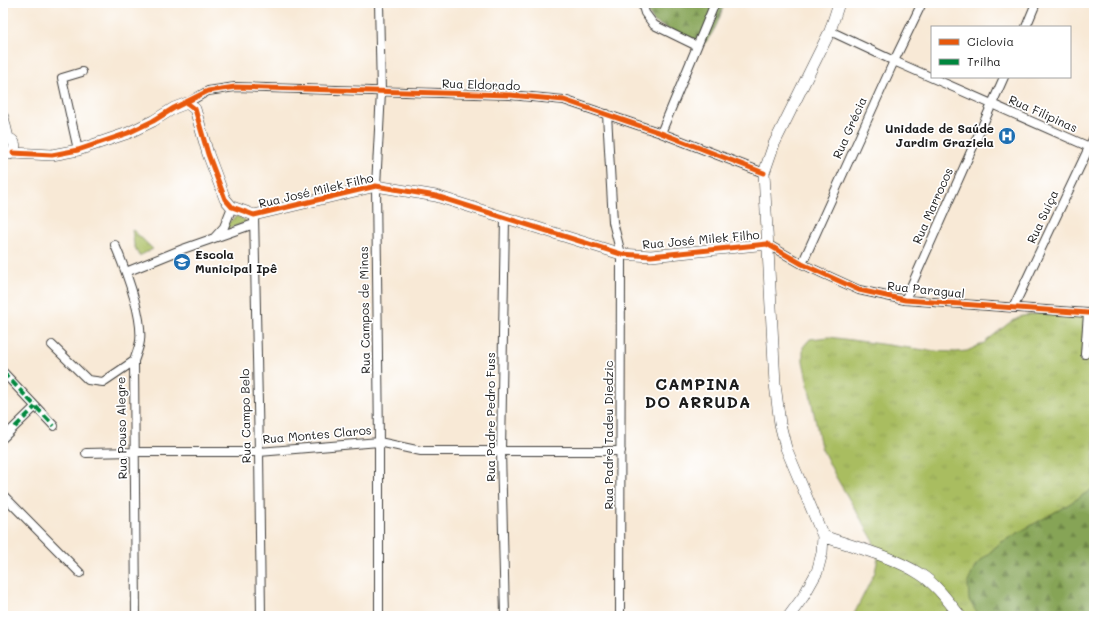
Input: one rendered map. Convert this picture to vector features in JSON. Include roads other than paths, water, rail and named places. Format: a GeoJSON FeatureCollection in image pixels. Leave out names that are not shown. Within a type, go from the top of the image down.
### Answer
{"type":"FeatureCollection","features":[{"type":"Feature","properties":{"kind":"street","name":"Rua Campos de Minas"},"geometry":{"type":"LineString","coordinates":[[379,3],[381,92],[376,186],[379,442],[379,616]]}},
{"type":"Feature","properties":{"kind":"street"},"geometry":{"type":"LineString","coordinates":[[642,3],[645,13],[654,25],[697,46]]}},
{"type":"Feature","properties":{"kind":"street"},"geometry":{"type":"LineString","coordinates":[[661,133],[715,3]]}},
{"type":"Feature","properties":{"kind":"street","name":"Rua José Milek Filho"},"geometry":{"type":"LineString","coordinates":[[232,207],[254,219],[376,186],[436,196],[621,254],[651,256],[767,244],[764,173],[774,144],[830,31],[838,3]]}},
{"type":"Feature","properties":{"kind":"street","name":"Rua Grécia"},"geometry":{"type":"LineString","coordinates":[[802,264],[894,61],[922,3]]}},
{"type":"Feature","properties":{"kind":"street"},"geometry":{"type":"LineString","coordinates":[[1026,26],[1036,3]]}},
{"type":"Feature","properties":{"kind":"street","name":"Rua Filipinas"},"geometry":{"type":"LineString","coordinates":[[830,31],[931,77]]}},
{"type":"Feature","properties":{"kind":"street"},"geometry":{"type":"LineString","coordinates":[[78,150],[62,78],[82,72]]}},
{"type":"Feature","properties":{"kind":"street","name":"Rua Filipinas"},"geometry":{"type":"LineString","coordinates":[[933,78],[1092,148]]}},
{"type":"Feature","properties":{"kind":"street","name":"Rua Marrocos"},"geometry":{"type":"LineString","coordinates":[[905,300],[1004,78]]}},
{"type":"Feature","properties":{"kind":"street","name":"Rua Eldorado"},"geometry":{"type":"LineString","coordinates":[[187,103],[208,91],[235,87],[510,95],[564,100],[661,133],[764,173]]}},
{"type":"Feature","properties":{"kind":"street"},"geometry":{"type":"LineString","coordinates":[[7,155],[52,155],[78,150],[128,133],[154,121],[174,108],[187,103],[195,109],[208,154],[225,199],[232,207],[224,227],[214,237]]}},
{"type":"Feature","properties":{"kind":"street","name":"Rua Padre Tadeu Diedzic"},"geometry":{"type":"LineString","coordinates":[[607,114],[613,222],[621,254],[620,616]]}},
{"type":"Feature","properties":{"kind":"street"},"geometry":{"type":"LineString","coordinates":[[3,117],[8,139],[16,147],[7,155]]}},
{"type":"Feature","properties":{"kind":"street","name":"Rua Suíça"},"geometry":{"type":"LineString","coordinates":[[1013,308],[1092,148],[1094,137]]}},
{"type":"Feature","properties":{"kind":"street"},"geometry":{"type":"LineString","coordinates":[[8,139],[44,154]]}},
{"type":"Feature","properties":{"kind":"street","name":"Rua Padre Pedro Fuss"},"geometry":{"type":"LineString","coordinates":[[505,218],[502,451],[506,616]]}},
{"type":"Feature","properties":{"kind":"street"},"geometry":{"type":"LineString","coordinates":[[126,272],[214,237],[254,219]]}},
{"type":"Feature","properties":{"kind":"street","name":"Rua Campo Belo"},"geometry":{"type":"LineString","coordinates":[[254,219],[261,616]]}},
{"type":"Feature","properties":{"kind":"street"},"geometry":{"type":"LineString","coordinates":[[767,244],[775,384],[780,424],[786,448],[823,536],[822,553],[817,572],[803,597],[789,616]]}},
{"type":"Feature","properties":{"kind":"street","name":"Rua Paragual"},"geometry":{"type":"LineString","coordinates":[[767,244],[802,264],[859,290],[905,300],[1091,312]]}},
{"type":"Feature","properties":{"kind":"street","name":"Rua Pouso Alegre"},"geometry":{"type":"LineString","coordinates":[[115,245],[126,272],[140,322],[140,341],[134,361],[136,616]]}},
{"type":"Feature","properties":{"kind":"street"},"geometry":{"type":"LineString","coordinates":[[1085,354],[1091,312]]}},
{"type":"Feature","properties":{"kind":"street"},"geometry":{"type":"LineString","coordinates":[[52,345],[88,380],[103,382],[134,361]]}},
{"type":"Feature","properties":{"kind":"street"},"geometry":{"type":"LineString","coordinates":[[3,372],[54,426]]}},
{"type":"Feature","properties":{"kind":"street"},"geometry":{"type":"LineString","coordinates":[[3,438],[35,407]]}},
{"type":"Feature","properties":{"kind":"street","name":"Rua Montes Claros"},"geometry":{"type":"LineString","coordinates":[[86,453],[259,452],[379,442],[421,451],[621,451]]}},
{"type":"Feature","properties":{"kind":"street"},"geometry":{"type":"LineString","coordinates":[[3,495],[80,573]]}},
{"type":"Feature","properties":{"kind":"street"},"geometry":{"type":"LineString","coordinates":[[823,536],[896,561],[921,574],[939,591],[960,616]]}},
{"type":"Feature","properties":{"kind":"place","name":"Unidade de Saúde Jardim Graziela"},"geometry":{"type":"Point","coordinates":[1007,136]}},
{"type":"Feature","properties":{"kind":"place","name":"Escola Municipal Ipê"},"geometry":{"type":"Point","coordinates":[182,262]}},
{"type":"Feature","properties":{"kind":"district","name":"CAMPINA DO ARRUDA"},"geometry":{"type":"Point","coordinates":[698,393]}}]}
